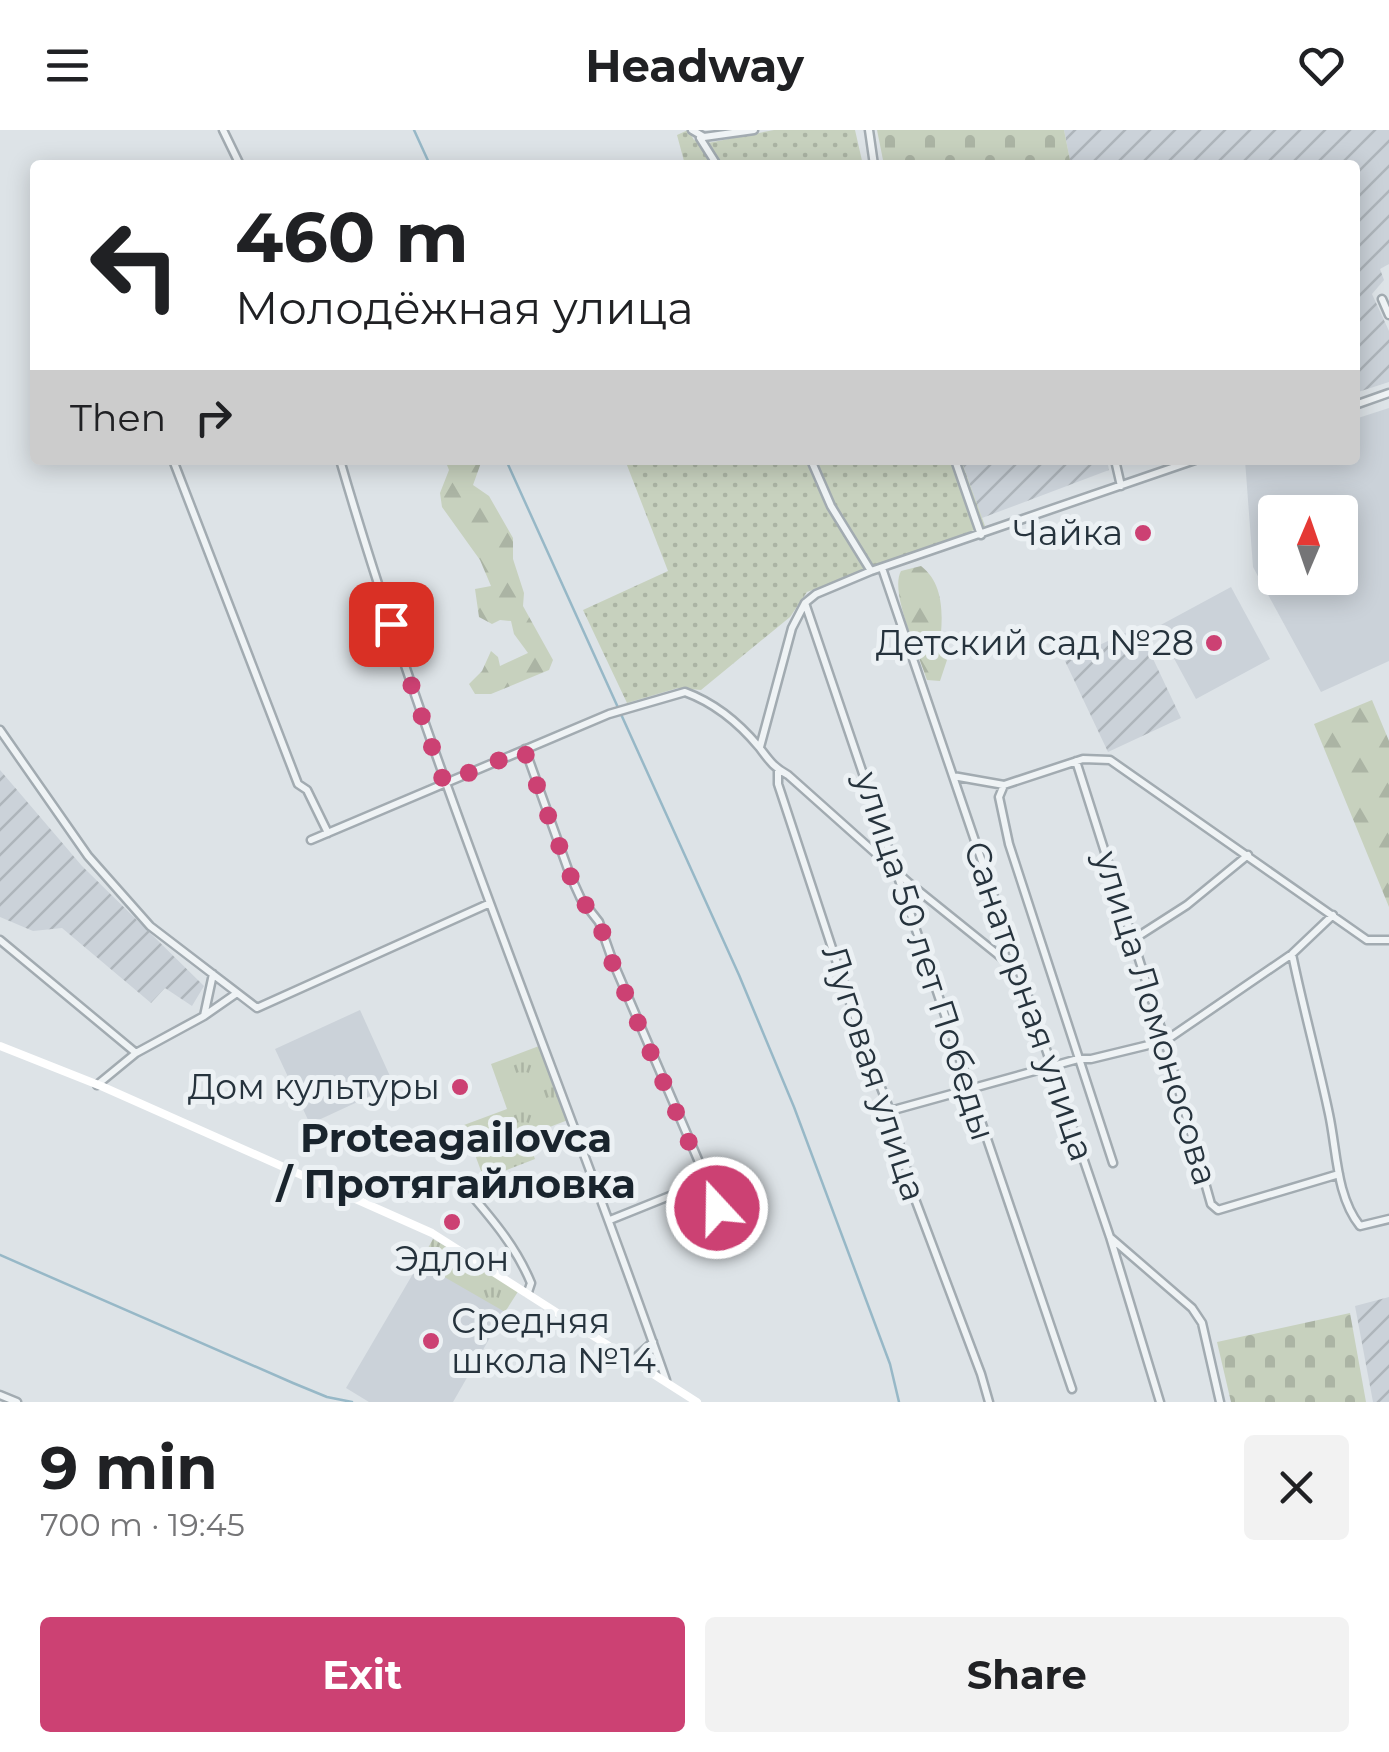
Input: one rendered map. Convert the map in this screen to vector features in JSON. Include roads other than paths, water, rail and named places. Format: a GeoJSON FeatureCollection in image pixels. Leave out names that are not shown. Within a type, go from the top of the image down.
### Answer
{"type":"FeatureCollection","features":[{"type":"Feature","properties":{"kind":"street"},"geometry":{"type":"LineString","coordinates":[[223,130],[238,160]]}},
{"type":"Feature","properties":{"kind":"street"},"geometry":{"type":"LineString","coordinates":[[692,130],[713,160]]}},
{"type":"Feature","properties":{"kind":"street"},"geometry":{"type":"LineString","coordinates":[[700,137],[754,130]]}},
{"type":"Feature","properties":{"kind":"street"},"geometry":{"type":"LineString","coordinates":[[869,130],[873,160]]}},
{"type":"Feature","properties":{"kind":"street"},"geometry":{"type":"LineString","coordinates":[[1382,299],[1389,316]]}},
{"type":"Feature","properties":{"kind":"street"},"geometry":{"type":"LineString","coordinates":[[1360,403],[1389,393]]}},
{"type":"Feature","properties":{"kind":"street"},"geometry":{"type":"LineString","coordinates":[[174,465],[298,784],[307,790],[328,833]]}},
{"type":"Feature","properties":{"kind":"street"},"geometry":{"type":"LineString","coordinates":[[341,465],[444,783],[610,1220],[666,1380]]}},
{"type":"Feature","properties":{"kind":"street"},"geometry":{"type":"LineString","coordinates":[[813,465],[831,506],[872,572]]}},
{"type":"Feature","properties":{"kind":"street"},"geometry":{"type":"LineString","coordinates":[[957,465],[980,535]]}},
{"type":"Feature","properties":{"kind":"street"},"geometry":{"type":"LineString","coordinates":[[1116,465],[1120,486]]}},
{"type":"Feature","properties":{"kind":"street"},"geometry":{"type":"LineString","coordinates":[[760,748],[792,628],[805,603],[816,594],[1181,465]]}},
{"type":"Feature","properties":{"kind":"street","name":"Санаторная улица"},"geometry":{"type":"LineString","coordinates":[[882,568],[1110,1237],[1192,1308],[1202,1323],[1220,1402]]}},
{"type":"Feature","properties":{"kind":"street","name":"улица 50 лет Победы"},"geometry":{"type":"LineString","coordinates":[[805,603],[1072,1389]]}},
{"type":"Feature","properties":{"kind":"street"},"geometry":{"type":"LineString","coordinates":[[310,840],[609,714],[686,692],[722,711],[760,748],[771,766],[788,775],[900,875],[1018,970]]}},
{"type":"Feature","properties":{"kind":"street"},"geometry":{"type":"LineString","coordinates":[[0,730],[88,856],[150,926],[257,1008],[488,904]]}},
{"type":"Feature","properties":{"kind":"street"},"geometry":{"type":"LineString","coordinates":[[524,750],[570,875],[581,899],[599,922],[612,962],[729,1240]]}},
{"type":"Feature","properties":{"kind":"street"},"geometry":{"type":"LineString","coordinates":[[952,776],[1004,786],[1079,760],[1110,760],[1367,940],[1389,940]]}},
{"type":"Feature","properties":{"kind":"street","name":"улица Ломоносова"},"geometry":{"type":"LineString","coordinates":[[1079,760],[1211,1204],[1218,1210],[1339,1174]]}},
{"type":"Feature","properties":{"kind":"street","name":"Луговая улица"},"geometry":{"type":"LineString","coordinates":[[778,770],[784,802],[890,1111],[914,1199],[989,1402]]}},
{"type":"Feature","properties":{"kind":"street"},"geometry":{"type":"LineString","coordinates":[[1004,786],[999,797],[1008,844],[1113,1163]]}},
{"type":"Feature","properties":{"kind":"street"},"geometry":{"type":"LineString","coordinates":[[1134,939],[1186,906],[1248,855]]}},
{"type":"Feature","properties":{"kind":"street"},"geometry":{"type":"LineString","coordinates":[[890,1111],[1078,1058],[1092,1059],[1165,1041],[1292,954],[1333,915]]}},
{"type":"Feature","properties":{"kind":"street"},"geometry":{"type":"LineString","coordinates":[[0,940],[136,1054]]}},
{"type":"Feature","properties":{"kind":"street"},"geometry":{"type":"LineString","coordinates":[[1292,954],[1351,1214],[1360,1226],[1389,1219]]}},
{"type":"Feature","properties":{"kind":"street"},"geometry":{"type":"LineString","coordinates":[[204,1016],[213,974]]}},
{"type":"Feature","properties":{"kind":"street"},"geometry":{"type":"LineString","coordinates":[[97,1084],[136,1054],[204,1016],[237,992]]}},
{"type":"Feature","properties":{"kind":"street"},"geometry":{"type":"LineString","coordinates":[[0,1046],[97,1084],[432,1233],[697,1402]]}},
{"type":"Feature","properties":{"kind":"street"},"geometry":{"type":"LineString","coordinates":[[610,1220],[697,1185],[705,1176]]}},
{"type":"Feature","properties":{"kind":"street"},"geometry":{"type":"LineString","coordinates":[[468,1192],[520,1258],[531,1283],[528,1292]]}},
{"type":"Feature","properties":{"kind":"street"},"geometry":{"type":"LineString","coordinates":[[1110,1237],[1160,1402]]}},
{"type":"Feature","properties":{"kind":"street"},"geometry":{"type":"LineString","coordinates":[[634,1360],[652,1342]]}},
{"type":"Feature","properties":{"kind":"street"},"geometry":{"type":"LineString","coordinates":[[0,1395],[17,1402]]}},
{"type":"Feature","properties":{"kind":"waterway"},"geometry":{"type":"LineString","coordinates":[[414,130],[428,160]]}},
{"type":"Feature","properties":{"kind":"waterway"},"geometry":{"type":"LineString","coordinates":[[508,465],[739,975],[794,1107],[890,1364],[899,1402]]}},
{"type":"Feature","properties":{"kind":"waterway"},"geometry":{"type":"LineString","coordinates":[[0,1255],[293,1383],[352,1402]]}},
{"type":"Feature","properties":{"kind":"place","name":"Чайка"},"geometry":{"type":"Point","coordinates":[1143,533]}},
{"type":"Feature","properties":{"kind":"place","name":"Детский сад №28"},"geometry":{"type":"Point","coordinates":[1214,643]}},
{"type":"Feature","properties":{"kind":"place","name":"Дом культуры"},"geometry":{"type":"Point","coordinates":[460,1087]}},
{"type":"Feature","properties":{"kind":"place","name":"Эдлон"},"geometry":{"type":"Point","coordinates":[452,1222]}},
{"type":"Feature","properties":{"kind":"place","name":"Средняя школа №14"},"geometry":{"type":"Point","coordinates":[431,1341]}},
{"type":"Feature","properties":{"kind":"district","name":"Proteagailovca / Протягайловка"},"geometry":{"type":"Point","coordinates":[456,1161]}}]}
